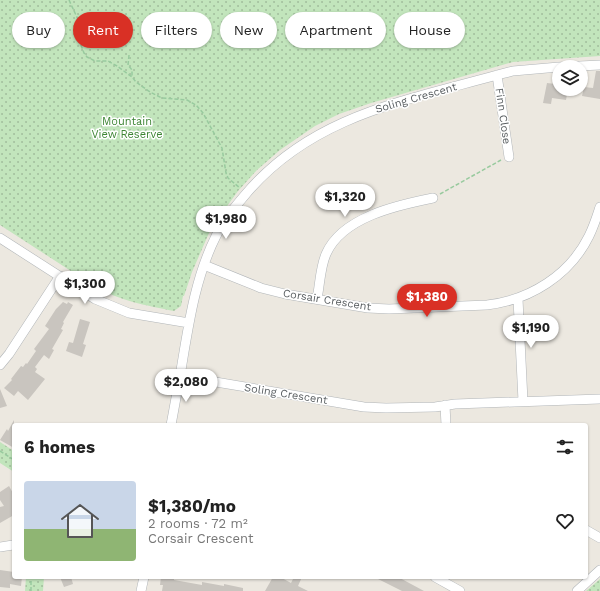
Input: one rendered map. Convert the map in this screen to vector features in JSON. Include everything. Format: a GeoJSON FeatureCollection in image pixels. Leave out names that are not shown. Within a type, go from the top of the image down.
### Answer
{"type":"FeatureCollection","features":[{"type":"Feature","properties":{"kind":"street","name":"Soling Crescent"},"geometry":{"type":"LineString","coordinates":[[588,66],[600,65]]}},
{"type":"Feature","properties":{"kind":"street","name":"Soling Crescent"},"geometry":{"type":"LineString","coordinates":[[552,68],[514,71],[384,106],[328,128],[284,157],[267,171],[231,211],[216,236],[204,266],[195,295],[180,376],[364,407],[386,408],[523,401],[600,399]]}},
{"type":"Feature","properties":{"kind":"street","name":"Finn Close"},"geometry":{"type":"LineString","coordinates":[[497,75],[509,157]]}},
{"type":"Feature","properties":{"kind":"street"},"geometry":{"type":"LineString","coordinates":[[317,299],[325,257],[331,245],[341,234],[353,225],[380,212],[398,206],[433,198]]}},
{"type":"Feature","properties":{"kind":"street","name":"Corsair Crescent"},"geometry":{"type":"LineString","coordinates":[[204,266],[261,288],[285,294],[368,308],[390,309],[488,305],[518,299],[548,284],[568,266],[587,240],[600,207]]}},
{"type":"Feature","properties":{"kind":"street"},"geometry":{"type":"LineString","coordinates":[[0,238],[95,299],[129,313],[189,323]]}},
{"type":"Feature","properties":{"kind":"street"},"geometry":{"type":"LineString","coordinates":[[0,366],[60,276]]}},
{"type":"Feature","properties":{"kind":"street"},"geometry":{"type":"LineString","coordinates":[[518,299],[523,401]]}},
{"type":"Feature","properties":{"kind":"street"},"geometry":{"type":"LineString","coordinates":[[171,423],[180,376]]}},
{"type":"Feature","properties":{"kind":"street"},"geometry":{"type":"LineString","coordinates":[[445,405],[446,423]]}},
{"type":"Feature","properties":{"kind":"street"},"geometry":{"type":"LineString","coordinates":[[588,531],[600,538]]}},
{"type":"Feature","properties":{"kind":"street"},"geometry":{"type":"LineString","coordinates":[[0,547],[12,545]]}},
{"type":"Feature","properties":{"kind":"street"},"geometry":{"type":"LineString","coordinates":[[577,591],[600,570]]}},
{"type":"Feature","properties":{"kind":"street"},"geometry":{"type":"LineString","coordinates":[[142,591],[144,579]]}},
{"type":"Feature","properties":{"kind":"street"},"geometry":{"type":"LineString","coordinates":[[439,579],[460,591]]}},
{"type":"Feature","properties":{"kind":"path"},"geometry":{"type":"LineString","coordinates":[[69,0],[81,26],[79,40],[84,54],[95,61],[108,61],[113,63],[124,70],[136,82],[162,98],[187,100],[196,105],[204,113],[222,148],[228,178],[246,193]]}},
{"type":"Feature","properties":{"kind":"path"},"geometry":{"type":"LineString","coordinates":[[129,55],[128,65],[132,70],[132,77]]}},
{"type":"Feature","properties":{"kind":"path"},"geometry":{"type":"LineString","coordinates":[[433,198],[498,161],[509,157]]}},
{"type":"Feature","properties":{"kind":"path"},"geometry":{"type":"LineString","coordinates":[[0,451],[12,459]]}},
{"type":"Feature","properties":{"kind":"path"},"geometry":{"type":"LineString","coordinates":[[31,579],[31,591]]}},
{"type":"Feature","properties":{"kind":"green space","name":"Mountain View Reserve"},"geometry":{"type":"Polygon","coordinates":[[[0,0],[600,0],[600,56],[513,62],[371,103],[339,114],[315,126],[280,150],[257,170],[238,191],[217,220],[209,233],[192,272],[181,306],[174,311],[133,302],[104,291],[0,225],[0,0]]]}},
{"type":"Feature","properties":{"kind":"green space"},"geometry":{"type":"Polygon","coordinates":[[[0,442],[12,450],[12,471],[0,463],[0,442]]]}},
{"type":"Feature","properties":{"kind":"green space"},"geometry":{"type":"Polygon","coordinates":[[[26,579],[44,579],[43,591],[25,591],[26,579]]]}},
{"type":"Feature","properties":{"kind":"green space"},"geometry":{"type":"Polygon","coordinates":[[[600,579],[600,591],[586,591],[600,579]]]}},
{"type":"Feature","properties":{"kind":"building"},"geometry":{"type":"Polygon","coordinates":[[[596,71],[600,71],[600,99],[582,96],[588,96],[588,87],[593,88],[596,71]]]}},
{"type":"Feature","properties":{"kind":"building"},"geometry":{"type":"Polygon","coordinates":[[[547,83],[552,84],[552,96],[567,96],[566,100],[552,98],[551,104],[543,103],[547,83]]]}},
{"type":"Feature","properties":{"kind":"building"},"geometry":{"type":"Polygon","coordinates":[[[63,302],[67,304],[68,302],[73,305],[63,322],[64,323],[61,329],[63,330],[52,349],[54,350],[49,359],[44,355],[35,367],[37,369],[35,372],[45,379],[28,400],[18,391],[14,396],[4,388],[12,380],[11,379],[21,366],[23,367],[26,363],[27,364],[36,351],[34,349],[49,329],[45,326],[56,309],[63,302]]]}},
{"type":"Feature","properties":{"kind":"building"},"geometry":{"type":"Polygon","coordinates":[[[80,319],[90,322],[83,344],[86,345],[82,357],[66,351],[69,342],[73,343],[80,319]]]}},
{"type":"Feature","properties":{"kind":"building"},"geometry":{"type":"Polygon","coordinates":[[[0,389],[7,406],[0,408],[0,389]]]}},
{"type":"Feature","properties":{"kind":"building"},"geometry":{"type":"Polygon","coordinates":[[[12,424],[12,447],[0,440],[7,429],[8,431],[12,424]]]}},
{"type":"Feature","properties":{"kind":"building"},"geometry":{"type":"Polygon","coordinates":[[[9,486],[12,491],[12,516],[0,523],[0,507],[4,506],[0,500],[0,492],[9,486]]]}},
{"type":"Feature","properties":{"kind":"building"},"geometry":{"type":"Polygon","coordinates":[[[0,570],[12,572],[12,579],[22,579],[21,586],[10,584],[10,588],[0,587],[0,570]]]}},
{"type":"Feature","properties":{"kind":"building"},"geometry":{"type":"Polygon","coordinates":[[[61,579],[72,579],[73,584],[64,587],[61,579]]]}},
{"type":"Feature","properties":{"kind":"building"},"geometry":{"type":"Polygon","coordinates":[[[161,579],[174,579],[202,585],[202,582],[224,586],[224,584],[243,588],[243,591],[162,591],[163,585],[160,585],[161,579]]]}},
{"type":"Feature","properties":{"kind":"building"},"geometry":{"type":"Polygon","coordinates":[[[272,579],[284,579],[291,583],[293,579],[301,579],[298,586],[308,591],[265,591],[272,579]]]}},
{"type":"Feature","properties":{"kind":"building"},"geometry":{"type":"Polygon","coordinates":[[[378,579],[402,579],[424,591],[402,591],[378,579]]]}}]}
